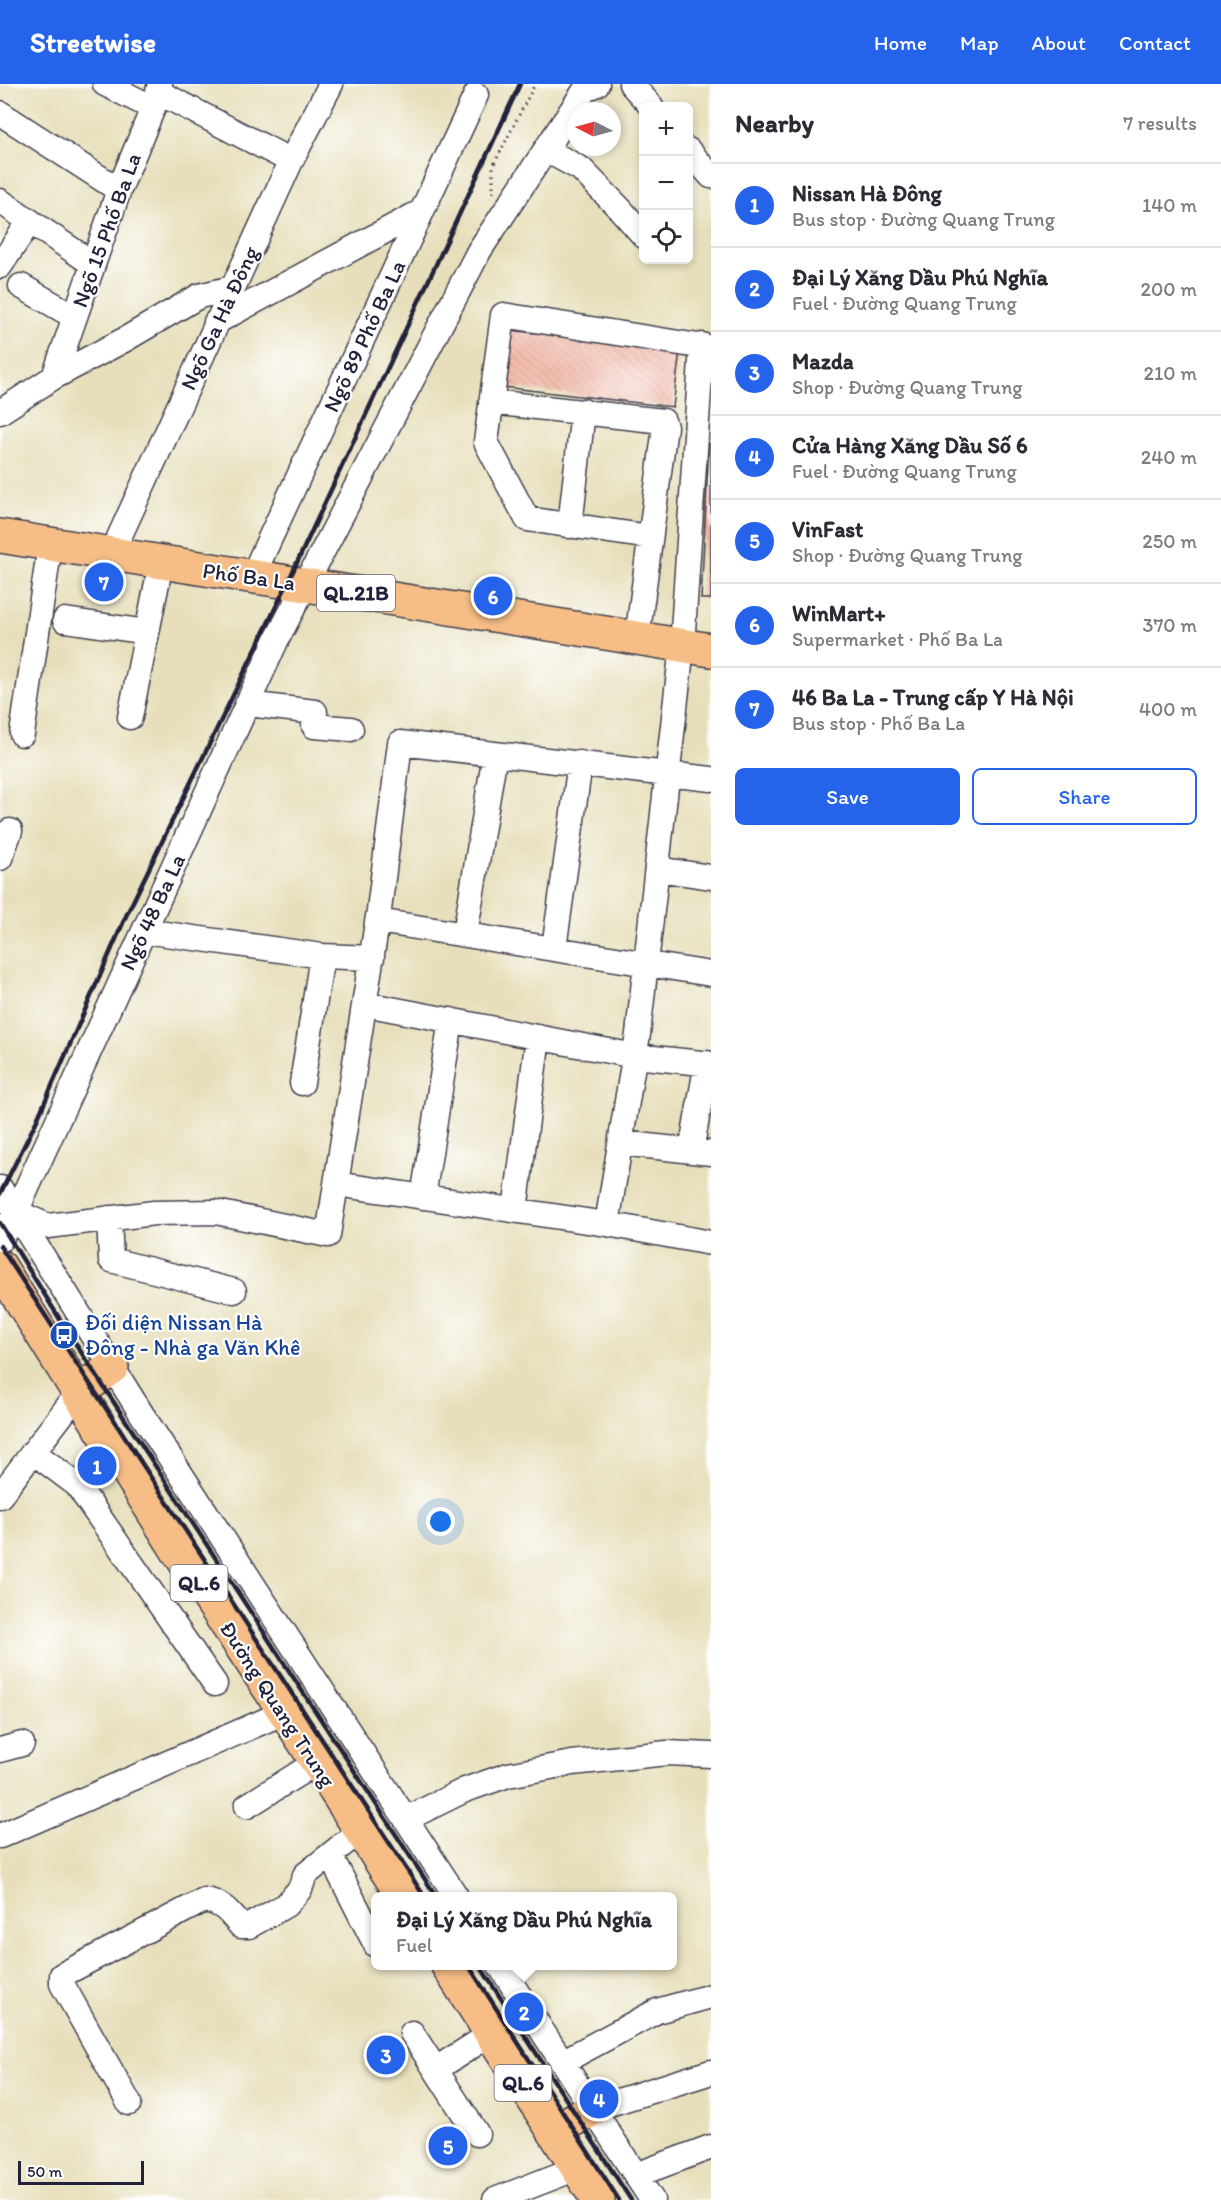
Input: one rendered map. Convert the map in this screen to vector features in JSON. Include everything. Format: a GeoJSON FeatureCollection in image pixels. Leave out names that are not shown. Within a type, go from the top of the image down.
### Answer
{"type":"FeatureCollection","features":[{"type":"Feature","properties":{"kind":"highway","name":"Phố Ba La"},"geometry":{"type":"LineString","coordinates":[[0,536],[696,648]]}},
{"type":"Feature","properties":{"kind":"highway","name":"Đường Quang Trung"},"geometry":{"type":"LineString","coordinates":[[0,1267],[176,1548],[400,1892]]}},
{"type":"Feature","properties":{"kind":"highway"},"geometry":{"type":"LineString","coordinates":[[78,1393],[112,1366]]}},
{"type":"Feature","properties":{"kind":"highway","name":"QL.6"},"geometry":{"type":"LineString","coordinates":[[451,1970],[598,2200]]}},
{"type":"Feature","properties":{"kind":"highway"},"geometry":{"type":"LineString","coordinates":[[554,2131],[593,2109]]}},
{"type":"Feature","properties":{"kind":"street"},"geometry":{"type":"LineString","coordinates":[[105,84],[157,94],[291,161]]}},
{"type":"Feature","properties":{"kind":"street","name":"Ngõ Ga Hà Đông"},"geometry":{"type":"LineString","coordinates":[[111,555],[291,161],[331,84]]}},
{"type":"Feature","properties":{"kind":"street"},"geometry":{"type":"LineString","coordinates":[[632,84],[648,102]]}},
{"type":"Feature","properties":{"kind":"street","name":"Ngõ 48 Ba La"},"geometry":{"type":"LineString","coordinates":[[0,1240],[15,1212],[276,641],[305,584],[479,251],[590,86]]}},
{"type":"Feature","properties":{"kind":"street","name":"Ngõ 15 Phố Ba La"},"geometry":{"type":"LineString","coordinates":[[54,377],[119,190],[157,94]]}},
{"type":"Feature","properties":{"kind":"street","name":"Ngõ 89 Phố Ba La"},"geometry":{"type":"LineString","coordinates":[[252,577],[476,95]]}},
{"type":"Feature","properties":{"kind":"street"},"geometry":{"type":"LineString","coordinates":[[0,113],[119,190]]}},
{"type":"Feature","properties":{"kind":"street"},"geometry":{"type":"LineString","coordinates":[[546,150],[581,169],[639,230]]}},
{"type":"Feature","properties":{"kind":"street"},"geometry":{"type":"LineString","coordinates":[[693,156],[711,176]]}},
{"type":"Feature","properties":{"kind":"street"},"geometry":{"type":"LineString","coordinates":[[0,201],[93,264]]}},
{"type":"Feature","properties":{"kind":"street"},"geometry":{"type":"LineString","coordinates":[[216,322],[422,211]]}},
{"type":"Feature","properties":{"kind":"street"},"geometry":{"type":"LineString","coordinates":[[0,266],[30,221]]}},
{"type":"Feature","properties":{"kind":"street"},"geometry":{"type":"LineString","coordinates":[[21,286],[75,317]]}},
{"type":"Feature","properties":{"kind":"street"},"geometry":{"type":"LineString","coordinates":[[0,412],[54,377],[124,340],[199,296],[233,288]]}},
{"type":"Feature","properties":{"kind":"street"},"geometry":{"type":"LineString","coordinates":[[607,1224],[635,1056],[668,773],[696,648],[706,347],[503,315],[486,442],[527,519],[650,537]]}},
{"type":"Feature","properties":{"kind":"street"},"geometry":{"type":"LineString","coordinates":[[491,402],[659,420],[665,424],[637,639]]}},
{"type":"Feature","properties":{"kind":"street"},"geometry":{"type":"LineString","coordinates":[[570,526],[583,411]]}},
{"type":"Feature","properties":{"kind":"street"},"geometry":{"type":"LineString","coordinates":[[22,734],[50,545]]}},
{"type":"Feature","properties":{"kind":"street"},"geometry":{"type":"LineString","coordinates":[[130,717],[161,563]]}},
{"type":"Feature","properties":{"kind":"street"},"geometry":{"type":"LineString","coordinates":[[65,620],[147,632]]}},
{"type":"Feature","properties":{"kind":"street"},"geometry":{"type":"LineString","coordinates":[[248,704],[315,712],[314,726],[351,729]]}},
{"type":"Feature","properties":{"kind":"street"},"geometry":{"type":"LineString","coordinates":[[15,1212],[48,1226],[154,1212],[216,1212],[328,1235],[378,921],[400,743],[711,779]]}},
{"type":"Feature","properties":{"kind":"street"},"geometry":{"type":"LineString","coordinates":[[465,934],[495,754]]}},
{"type":"Feature","properties":{"kind":"street"},"geometry":{"type":"LineString","coordinates":[[554,948],[580,763]]}},
{"type":"Feature","properties":{"kind":"street"},"geometry":{"type":"LineString","coordinates":[[0,858],[10,831]]}},
{"type":"Feature","properties":{"kind":"street"},"geometry":{"type":"LineString","coordinates":[[657,869],[711,877]]}},
{"type":"Feature","properties":{"kind":"street"},"geometry":{"type":"LineString","coordinates":[[378,921],[711,974]]}},
{"type":"Feature","properties":{"kind":"street"},"geometry":{"type":"LineString","coordinates":[[144,931],[322,956],[372,958]]}},
{"type":"Feature","properties":{"kind":"street"},"geometry":{"type":"LineString","coordinates":[[302,1083],[322,956]]}},
{"type":"Feature","properties":{"kind":"street"},"geometry":{"type":"LineString","coordinates":[[364,1004],[635,1056],[709,1064],[701,1152],[621,1143]]}},
{"type":"Feature","properties":{"kind":"street"},"geometry":{"type":"LineString","coordinates":[[423,1197],[451,1020]]}},
{"type":"Feature","properties":{"kind":"street"},"geometry":{"type":"LineString","coordinates":[[515,1210],[538,1037]]}},
{"type":"Feature","properties":{"kind":"street"},"geometry":{"type":"LineString","coordinates":[[336,1184],[607,1224],[711,1243]]}},
{"type":"Feature","properties":{"kind":"street"},"geometry":{"type":"LineString","coordinates":[[0,1188],[112,1366],[453,1892]]}},
{"type":"Feature","properties":{"kind":"street"},"geometry":{"type":"LineString","coordinates":[[109,1218],[111,1260],[234,1291]]}},
{"type":"Feature","properties":{"kind":"street"},"geometry":{"type":"LineString","coordinates":[[0,1496],[78,1393]]}},
{"type":"Feature","properties":{"kind":"street"},"geometry":{"type":"LineString","coordinates":[[33,1452],[77,1485],[215,1684]]}},
{"type":"Feature","properties":{"kind":"street"},"geometry":{"type":"LineString","coordinates":[[0,1836],[285,1712]]}},
{"type":"Feature","properties":{"kind":"street"},"geometry":{"type":"LineString","coordinates":[[406,1819],[465,1790],[508,1775],[572,1763],[667,1753],[711,1755]]}},
{"type":"Feature","properties":{"kind":"street"},"geometry":{"type":"LineString","coordinates":[[247,1806],[317,1762]]}},
{"type":"Feature","properties":{"kind":"street"},"geometry":{"type":"LineString","coordinates":[[129,2103],[62,1984],[62,1975],[204,1900],[215,1901],[226,1909],[241,1926],[249,1926],[286,1905],[300,1889],[306,1875],[361,1830]]}},
{"type":"Feature","properties":{"kind":"street"},"geometry":{"type":"LineString","coordinates":[[330,1855],[371,1937]]}},
{"type":"Feature","properties":{"kind":"street"},"geometry":{"type":"LineString","coordinates":[[503,1970],[652,2200]]}},
{"type":"Feature","properties":{"kind":"street"},"geometry":{"type":"LineString","coordinates":[[562,2062],[657,2011],[711,1996]]}},
{"type":"Feature","properties":{"kind":"street"},"geometry":{"type":"LineString","coordinates":[[412,2033],[477,2134]]}},
{"type":"Feature","properties":{"kind":"street"},"geometry":{"type":"LineString","coordinates":[[436,2069],[491,2034]]}},
{"type":"Feature","properties":{"kind":"street"},"geometry":{"type":"LineString","coordinates":[[593,2109],[711,2072]]}},
{"type":"Feature","properties":{"kind":"street"},"geometry":{"type":"LineString","coordinates":[[636,2175],[711,2147]]}},
{"type":"Feature","properties":{"kind":"street"},"geometry":{"type":"LineString","coordinates":[[495,2200],[577,2168]]}},
{"type":"Feature","properties":{"kind":"path"},"geometry":{"type":"LineString","coordinates":[[492,234],[493,166],[535,84]]}},
{"type":"Feature","properties":{"kind":"building"},"geometry":{"type":"Polygon","coordinates":[[[509,330],[680,350],[673,407],[503,387],[509,330]]]}},
{"type":"Feature","properties":{"kind":"building"},"geometry":{"type":"Polygon","coordinates":[[[709,444],[711,444],[711,599],[701,599],[709,444]]]}},
{"type":"Feature","properties":{"kind":"railway"},"geometry":{"type":"LineString","coordinates":[[0,1194],[37,1120],[126,916],[288,582],[520,84]]}},
{"type":"Feature","properties":{"kind":"railway"},"geometry":{"type":"LineString","coordinates":[[0,1223],[66,1329],[433,1892]]}},
{"type":"Feature","properties":{"kind":"railway"},"geometry":{"type":"LineString","coordinates":[[0,1246],[421,1892]]}},
{"type":"Feature","properties":{"kind":"railway"},"geometry":{"type":"LineString","coordinates":[[472,1970],[619,2200]]}},
{"type":"Feature","properties":{"kind":"railway"},"geometry":{"type":"LineString","coordinates":[[483,1970],[631,2200]]}},
{"type":"Feature","properties":{"kind":"place","name":"46 Ba La - Trung cấp Y Hà Nội"},"geometry":{"type":"Point","coordinates":[104,582]}},
{"type":"Feature","properties":{"kind":"place","name":"WinMart+"},"geometry":{"type":"Point","coordinates":[493,596]}},
{"type":"Feature","properties":{"kind":"place","name":"Đối diện Nissan Hà Đông - Nhà ga Văn Khê"},"geometry":{"type":"Point","coordinates":[64,1335]}},
{"type":"Feature","properties":{"kind":"place","name":"Nissan Hà Đông"},"geometry":{"type":"Point","coordinates":[97,1466]}},
{"type":"Feature","properties":{"kind":"place","name":"Đại Lý Xăng Dầu Phú Nghĩa"},"geometry":{"type":"Point","coordinates":[524,2012]}},
{"type":"Feature","properties":{"kind":"place","name":"Mazda"},"geometry":{"type":"Point","coordinates":[386,2055]}},
{"type":"Feature","properties":{"kind":"place","name":"Cửa Hàng Xăng Dầu Số 6"},"geometry":{"type":"Point","coordinates":[599,2099]}},
{"type":"Feature","properties":{"kind":"place","name":"VinFast"},"geometry":{"type":"Point","coordinates":[448,2146]}}]}
